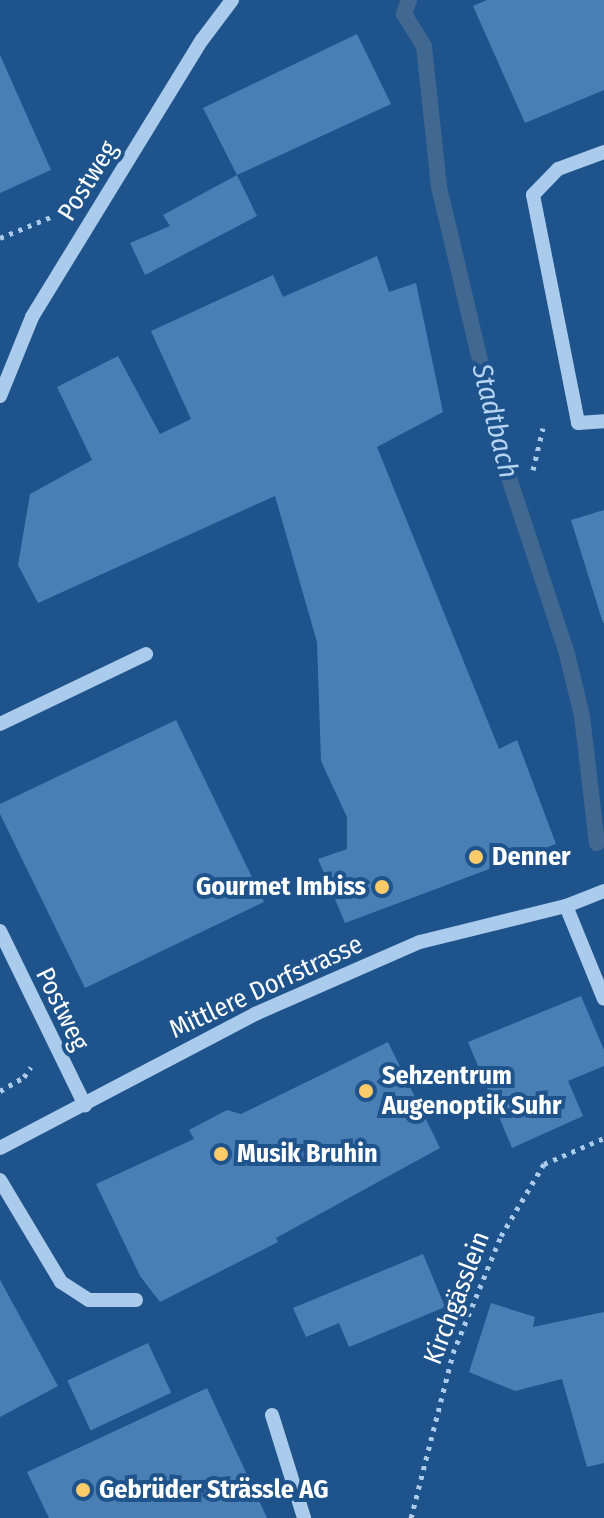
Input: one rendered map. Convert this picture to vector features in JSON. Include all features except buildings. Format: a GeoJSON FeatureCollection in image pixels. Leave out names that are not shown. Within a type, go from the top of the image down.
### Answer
{"type":"FeatureCollection","features":[{"type":"Feature","properties":{"kind":"street","name":"Postweg"},"geometry":{"type":"LineString","coordinates":[[0,396],[32,317],[202,40],[232,0]]}},
{"type":"Feature","properties":{"kind":"street"},"geometry":{"type":"LineString","coordinates":[[604,152],[558,169],[533,195],[578,423],[604,421]]}},
{"type":"Feature","properties":{"kind":"street"},"geometry":{"type":"LineString","coordinates":[[0,724],[146,654]]}},
{"type":"Feature","properties":{"kind":"street","name":"Mittlere Dorfstrasse"},"geometry":{"type":"LineString","coordinates":[[0,1148],[255,1014],[420,942],[566,906],[604,891]]}},
{"type":"Feature","properties":{"kind":"street"},"geometry":{"type":"LineString","coordinates":[[566,906],[604,999]]}},
{"type":"Feature","properties":{"kind":"street","name":"Postweg"},"geometry":{"type":"LineString","coordinates":[[0,931],[85,1105]]}},
{"type":"Feature","properties":{"kind":"street"},"geometry":{"type":"LineString","coordinates":[[0,1180],[61,1282],[89,1300],[136,1300]]}},
{"type":"Feature","properties":{"kind":"street"},"geometry":{"type":"LineString","coordinates":[[272,1415],[304,1518]]}},
{"type":"Feature","properties":{"kind":"path","name":"Kirchgässlein"},"geometry":{"type":"LineString","coordinates":[[411,1518],[453,1353],[501,1236],[544,1164],[604,1138]]}},
{"type":"Feature","properties":{"kind":"waterway","name":"Stadtbach"},"geometry":{"type":"LineString","coordinates":[[409,0],[404,14],[424,46],[439,187],[504,463],[567,654],[582,716],[597,843]]}},
{"type":"Feature","properties":{"kind":"place","name":"Denner"},"geometry":{"type":"Point","coordinates":[476,857]}},
{"type":"Feature","properties":{"kind":"place","name":"Gourmet Imbiss"},"geometry":{"type":"Point","coordinates":[382,887]}},
{"type":"Feature","properties":{"kind":"place","name":"Sehzentrum Augenoptik Suhr"},"geometry":{"type":"Point","coordinates":[366,1091]}},
{"type":"Feature","properties":{"kind":"place","name":"Musik Bruhin"},"geometry":{"type":"Point","coordinates":[221,1154]}},
{"type":"Feature","properties":{"kind":"place","name":"Gebrüder Strässle AG"},"geometry":{"type":"Point","coordinates":[83,1490]}}]}
